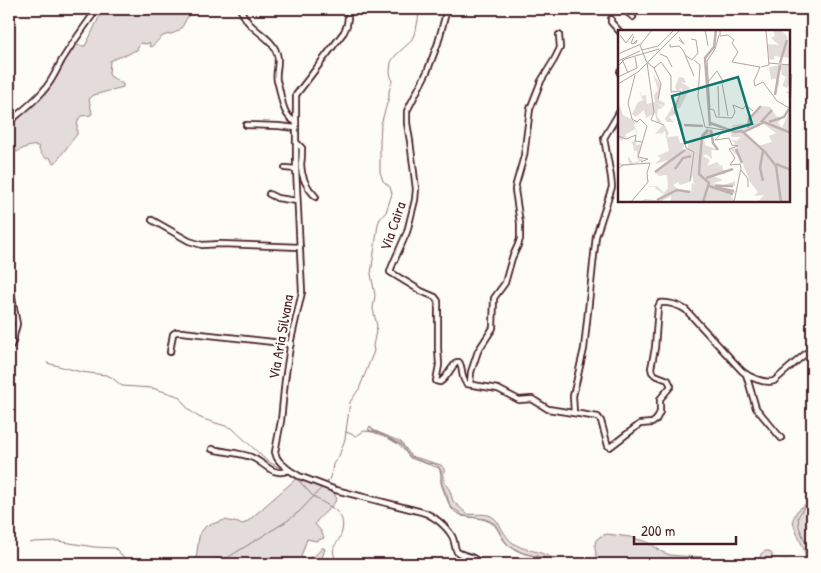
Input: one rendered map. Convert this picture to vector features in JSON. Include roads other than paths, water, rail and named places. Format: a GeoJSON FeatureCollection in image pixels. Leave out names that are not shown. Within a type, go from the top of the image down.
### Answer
{"type":"FeatureCollection","features":[{"type":"Feature","properties":{"kind":"street"},"geometry":{"type":"LineString","coordinates":[[9,122],[45,90],[76,38],[97,9]]}},
{"type":"Feature","properties":{"kind":"street"},"geometry":{"type":"LineString","coordinates":[[240,9],[249,23],[265,36],[277,54],[276,78],[285,110],[289,118],[296,122]]}},
{"type":"Feature","properties":{"kind":"street","name":"Via Aria Silvana"},"geometry":{"type":"LineString","coordinates":[[349,9],[344,32],[296,95],[296,169],[302,292],[285,380],[281,421],[275,449],[277,458],[289,470],[336,490],[428,513],[451,534],[457,552],[472,557],[480,564]]}},
{"type":"Feature","properties":{"kind":"street","name":"Via Caira"},"geometry":{"type":"LineString","coordinates":[[447,9],[438,43],[427,72],[407,111],[416,189],[415,200],[407,232],[390,272],[421,291],[435,297],[438,301],[439,365],[436,381],[444,380],[454,364],[460,362],[464,381],[470,384]]}},
{"type":"Feature","properties":{"kind":"street"},"geometry":{"type":"LineString","coordinates":[[623,9],[633,17]]}},
{"type":"Feature","properties":{"kind":"street"},"geometry":{"type":"LineString","coordinates":[[611,19],[611,22],[618,30]]}},
{"type":"Feature","properties":{"kind":"street"},"geometry":{"type":"LineString","coordinates":[[560,35],[560,48],[540,81],[530,109],[524,156],[515,190],[520,223],[520,239],[512,258],[506,283],[494,298],[493,328],[478,351],[471,372],[470,384],[498,389],[519,400],[532,399],[546,408],[600,418],[608,446],[610,447],[640,424],[652,423],[658,418],[661,410],[660,399],[671,386],[668,380],[655,375],[650,368],[655,348],[658,307],[661,302],[680,306],[686,310],[746,374],[764,381],[772,382],[812,348]]}},
{"type":"Feature","properties":{"kind":"street"},"geometry":{"type":"LineString","coordinates":[[574,413],[573,396],[584,349],[596,236],[612,187],[604,138],[618,114]]}},
{"type":"Feature","properties":{"kind":"street"},"geometry":{"type":"LineString","coordinates":[[246,125],[296,128]]}},
{"type":"Feature","properties":{"kind":"street","name":"Via Aria Silvana"},"geometry":{"type":"LineString","coordinates":[[296,142],[302,148],[301,165],[303,179],[316,197]]}},
{"type":"Feature","properties":{"kind":"street"},"geometry":{"type":"LineString","coordinates":[[285,168],[296,169]]}},
{"type":"Feature","properties":{"kind":"street"},"geometry":{"type":"LineString","coordinates":[[269,194],[277,198],[297,201]]}},
{"type":"Feature","properties":{"kind":"street"},"geometry":{"type":"LineString","coordinates":[[152,220],[189,241],[202,245],[300,247]]}},
{"type":"Feature","properties":{"kind":"street"},"geometry":{"type":"LineString","coordinates":[[9,290],[17,324],[12,336],[13,342],[9,348]]}},
{"type":"Feature","properties":{"kind":"street"},"geometry":{"type":"LineString","coordinates":[[170,352],[173,334],[176,332],[291,344]]}},
{"type":"Feature","properties":{"kind":"street"},"geometry":{"type":"LineString","coordinates":[[746,374],[756,408],[781,438]]}},
{"type":"Feature","properties":{"kind":"street"},"geometry":{"type":"LineString","coordinates":[[9,403],[9,410]]}},
{"type":"Feature","properties":{"kind":"street","name":"Via Aria Silvana"},"geometry":{"type":"LineString","coordinates":[[212,449],[251,457],[268,469],[279,472],[289,470]]}},
{"type":"Feature","properties":{"kind":"waterway"},"geometry":{"type":"LineString","coordinates":[[212,564],[215,559],[227,558],[300,511],[329,480],[333,464],[339,456],[345,439],[350,402],[359,389],[374,351],[373,346],[377,326],[373,309],[375,295],[371,274],[378,224],[386,212],[392,194],[390,187],[383,181],[380,172],[381,124],[392,81],[390,72],[391,62],[412,39],[416,30],[420,9]]}},
{"type":"Feature","properties":{"kind":"waterway"},"geometry":{"type":"LineString","coordinates":[[47,363],[81,372],[106,375],[122,386],[152,388],[175,395],[197,416],[232,428],[267,461],[284,470]]}},
{"type":"Feature","properties":{"kind":"waterway"},"geometry":{"type":"LineString","coordinates":[[346,432],[356,436],[364,431],[384,436],[400,445],[410,458],[439,468],[442,488],[450,507],[455,512],[490,522],[504,541],[511,547],[520,552],[544,559],[550,564]]}},
{"type":"Feature","properties":{"kind":"waterway"},"geometry":{"type":"LineString","coordinates":[[288,474],[317,499],[338,513],[341,518],[343,524],[342,531],[333,552],[337,564]]}},
{"type":"Feature","properties":{"kind":"waterway"},"geometry":{"type":"LineString","coordinates":[[810,564],[810,554],[799,527],[798,517],[804,507],[812,501]]}},
{"type":"Feature","properties":{"kind":"waterway"},"geometry":{"type":"LineString","coordinates":[[30,543],[58,541],[94,547],[115,548],[130,564]]}}]}
